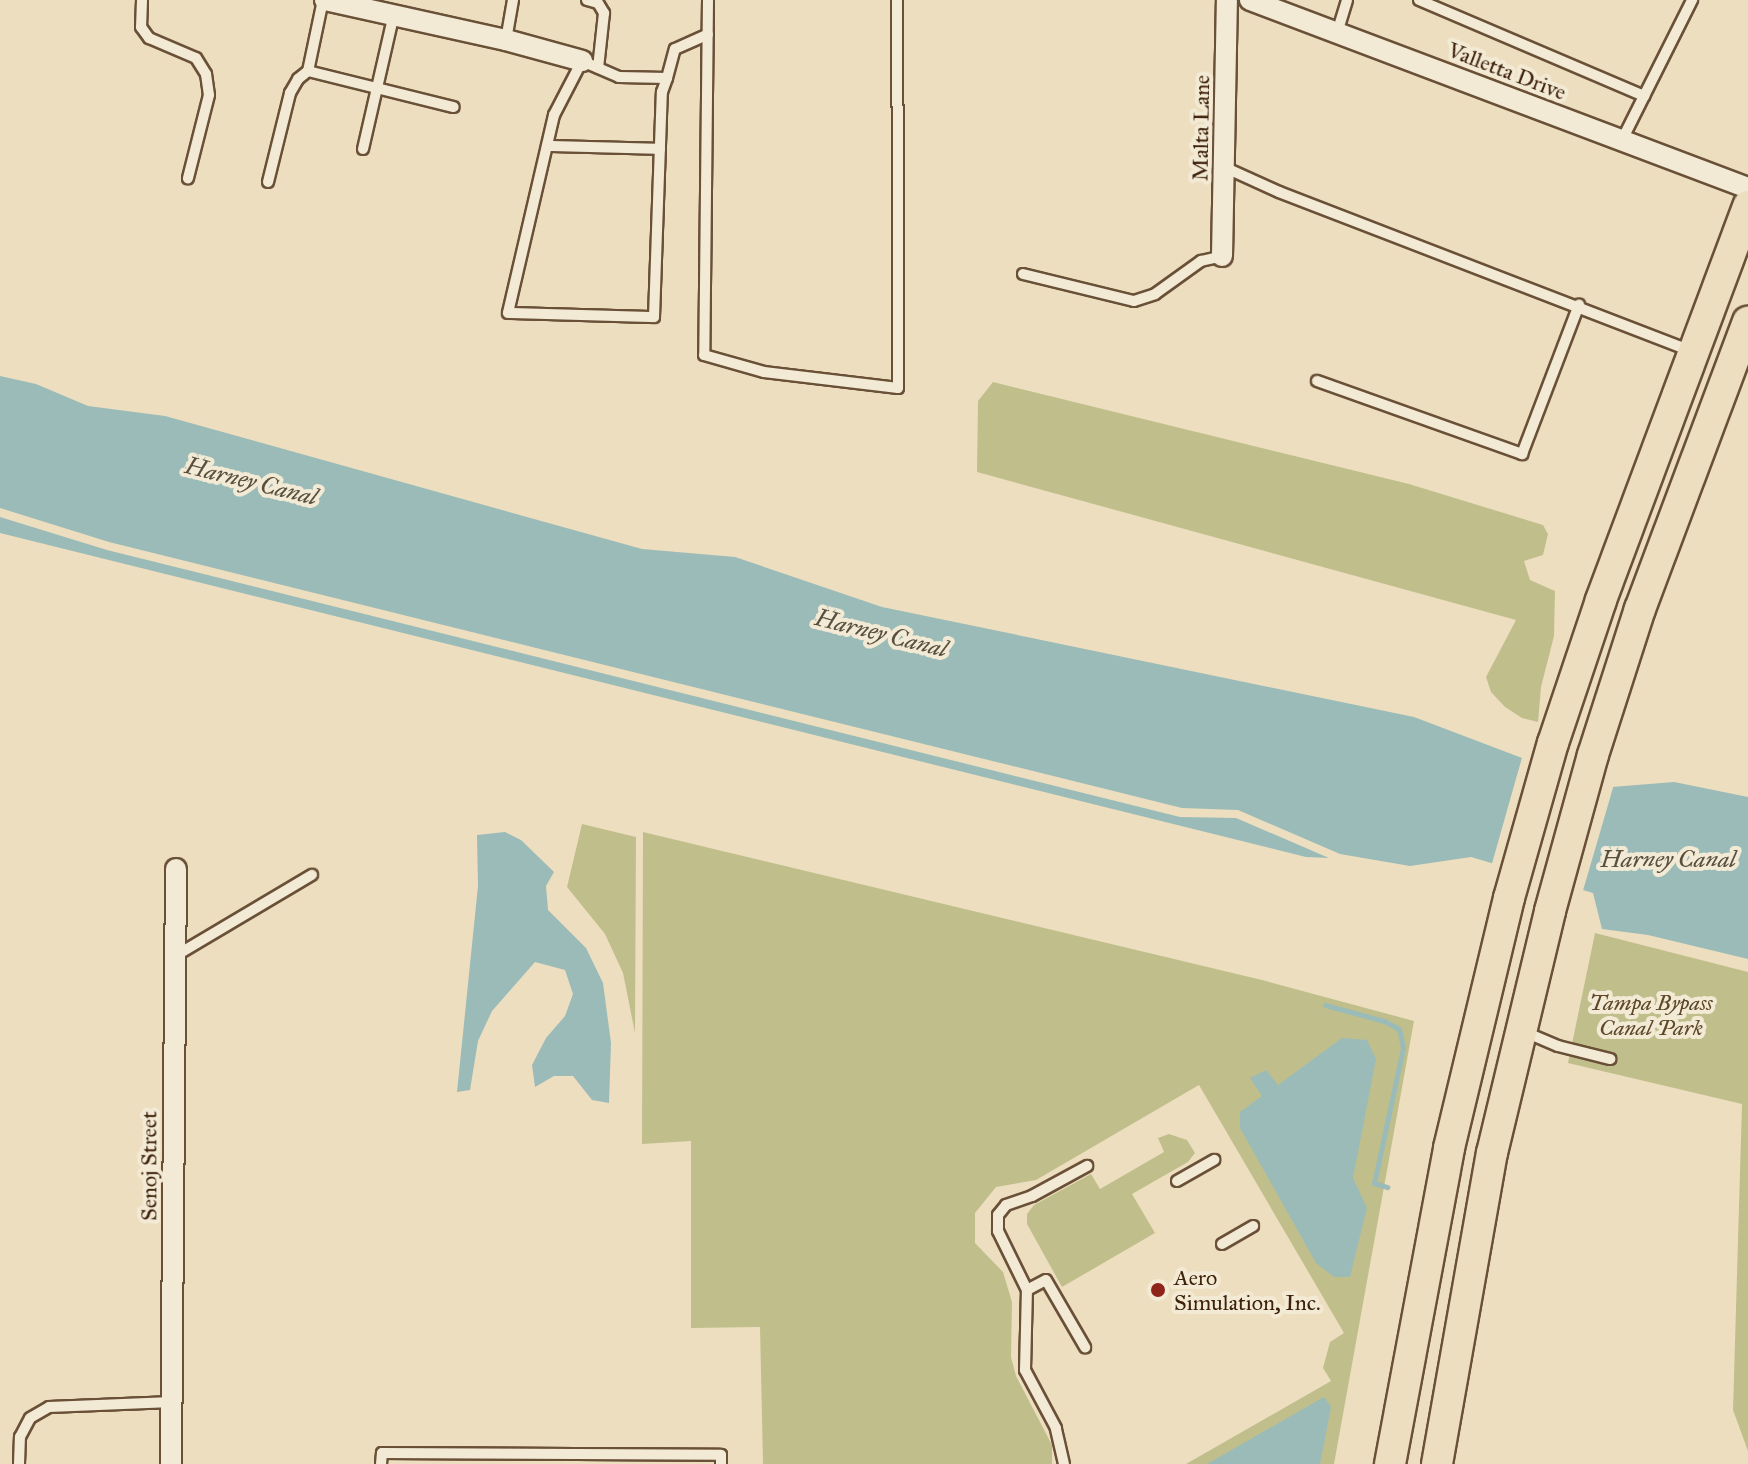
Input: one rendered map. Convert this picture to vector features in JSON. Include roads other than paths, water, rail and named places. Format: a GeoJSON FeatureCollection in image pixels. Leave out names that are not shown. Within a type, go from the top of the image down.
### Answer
{"type":"FeatureCollection","features":[{"type":"Feature","properties":{"kind":"main road"},"geometry":{"type":"LineString","coordinates":[[1437,1464],[1492,1153],[1520,1030],[1529,904],[1553,743],[1647,470],[1748,206]]}},
{"type":"Feature","properties":{"kind":"main road"},"geometry":{"type":"LineString","coordinates":[[1390,1464],[1449,1148],[1529,904],[1593,755],[1645,595],[1748,322]]}},
{"type":"Feature","properties":{"kind":"street"},"geometry":{"type":"LineString","coordinates":[[324,0],[506,40],[590,65]]}},
{"type":"Feature","properties":{"kind":"street","name":"Malta Lane"},"geometry":{"type":"LineString","coordinates":[[1222,256],[1227,0]]}},
{"type":"Feature","properties":{"kind":"street","name":"Valletta Drive"},"geometry":{"type":"LineString","coordinates":[[1250,0],[1748,188]]}},
{"type":"Feature","properties":{"kind":"street","name":"Senoj Street"},"geometry":{"type":"LineString","coordinates":[[171,1464],[176,869]]}},
{"type":"Feature","properties":{"kind":"lane"},"geometry":{"type":"LineString","coordinates":[[142,0],[139,13],[141,27],[149,38],[196,58],[206,74],[209,95],[188,178]]}},
{"type":"Feature","properties":{"kind":"lane"},"geometry":{"type":"LineString","coordinates":[[268,182],[290,93],[298,79],[308,71],[324,0]]}},
{"type":"Feature","properties":{"kind":"lane"},"geometry":{"type":"LineString","coordinates":[[506,40],[513,0]]}},
{"type":"Feature","properties":{"kind":"lane"},"geometry":{"type":"LineString","coordinates":[[587,0],[598,3],[604,13],[590,65],[554,115],[508,313],[654,317],[662,92],[675,49],[708,34]]}},
{"type":"Feature","properties":{"kind":"lane"},"geometry":{"type":"LineString","coordinates":[[708,0],[704,355],[764,372],[898,388],[897,0]]}},
{"type":"Feature","properties":{"kind":"lane"},"geometry":{"type":"LineString","coordinates":[[1337,33],[1347,0]]}},
{"type":"Feature","properties":{"kind":"lane"},"geometry":{"type":"LineString","coordinates":[[1419,0],[1644,96]]}},
{"type":"Feature","properties":{"kind":"lane"},"geometry":{"type":"LineString","coordinates":[[1622,140],[1692,0]]}},
{"type":"Feature","properties":{"kind":"lane"},"geometry":{"type":"LineString","coordinates":[[363,149],[394,14]]}},
{"type":"Feature","properties":{"kind":"lane"},"geometry":{"type":"LineString","coordinates":[[590,65],[619,77],[667,78]]}},
{"type":"Feature","properties":{"kind":"lane"},"geometry":{"type":"LineString","coordinates":[[308,71],[454,107]]}},
{"type":"Feature","properties":{"kind":"lane"},"geometry":{"type":"LineString","coordinates":[[547,146],[660,149]]}},
{"type":"Feature","properties":{"kind":"lane"},"geometry":{"type":"LineString","coordinates":[[1224,167],[1279,192],[1579,305],[1692,352]]}},
{"type":"Feature","properties":{"kind":"lane"},"geometry":{"type":"LineString","coordinates":[[1023,274],[1134,301],[1155,294],[1201,261],[1222,256]]}},
{"type":"Feature","properties":{"kind":"lane"},"geometry":{"type":"LineString","coordinates":[[1317,381],[1522,454],[1579,305]]}},
{"type":"Feature","properties":{"kind":"lane"},"geometry":{"type":"LineString","coordinates":[[175,956],[312,875]]}},
{"type":"Feature","properties":{"kind":"lane"},"geometry":{"type":"LineString","coordinates":[[1520,1030],[1558,1046],[1610,1059]]}},
{"type":"Feature","properties":{"kind":"lane"},"geometry":{"type":"LineString","coordinates":[[1177,1181],[1214,1160]]}},
{"type":"Feature","properties":{"kind":"lane"},"geometry":{"type":"LineString","coordinates":[[1064,1464],[1056,1428],[1025,1370],[1027,1290],[998,1231],[998,1215],[1006,1205],[1032,1196],[1087,1166]]}},
{"type":"Feature","properties":{"kind":"lane"},"geometry":{"type":"LineString","coordinates":[[1222,1244],[1253,1226]]}},
{"type":"Feature","properties":{"kind":"lane"},"geometry":{"type":"LineString","coordinates":[[1027,1290],[1046,1280],[1085,1347]]}},
{"type":"Feature","properties":{"kind":"lane"},"geometry":{"type":"LineString","coordinates":[[19,1464],[20,1437],[30,1418],[49,1407],[172,1402]]}},
{"type":"Feature","properties":{"kind":"lane"},"geometry":{"type":"LineString","coordinates":[[381,1464],[382,1453],[721,1455],[721,1464]]}},
{"type":"Feature","properties":{"kind":"water","name":"Harney Canal"},"geometry":{"type":"Polygon","coordinates":[[[0,376],[36,384],[88,406],[165,416],[642,549],[735,557],[882,607],[1414,717],[1559,772],[1612,787],[1674,782],[1748,797],[1748,959],[1648,935],[1602,929],[1593,893],[1471,857],[1410,866],[1340,854],[1238,810],[1182,808],[109,542],[0,508],[0,376]]]}},
{"type":"Feature","properties":{"kind":"water"},"geometry":{"type":"Polygon","coordinates":[[[0,517],[107,550],[1180,817],[1236,818],[1329,858],[1306,857],[0,533],[0,517]]]}},
{"type":"Feature","properties":{"kind":"water"},"geometry":{"type":"Polygon","coordinates":[[[505,832],[521,840],[554,872],[546,886],[548,910],[586,948],[603,983],[611,1043],[609,1103],[592,1100],[573,1076],[554,1076],[535,1087],[532,1065],[546,1038],[565,1016],[573,994],[565,970],[535,962],[492,1011],[478,1041],[470,1090],[457,1092],[478,886],[477,835],[505,832]]]}},
{"type":"Feature","properties":{"kind":"water"},"geometry":{"type":"Polygon","coordinates":[[[1342,1038],[1367,1040],[1376,1059],[1353,1178],[1367,1208],[1350,1277],[1334,1277],[1316,1263],[1240,1128],[1240,1112],[1262,1096],[1250,1078],[1266,1070],[1278,1085],[1342,1038]]]}},
{"type":"Feature","properties":{"kind":"water"},"geometry":{"type":"Polygon","coordinates":[[[1324,1397],[1331,1407],[1320,1464],[1207,1464],[1324,1397]]]}},
{"type":"Feature","properties":{"kind":"waterway"},"geometry":{"type":"LineString","coordinates":[[1325,1005],[1384,1021],[1399,1029],[1403,1048],[1374,1183],[1387,1187]]}},
{"type":"Feature","properties":{"kind":"place","name":"Aero Simulation, Inc."},"geometry":{"type":"Point","coordinates":[1158,1290]}},
{"type":"Feature","properties":{"kind":"park label","name":"Tampa Bypass Canal Park"},"geometry":{"type":"Point","coordinates":[1651,1014]}}]}
